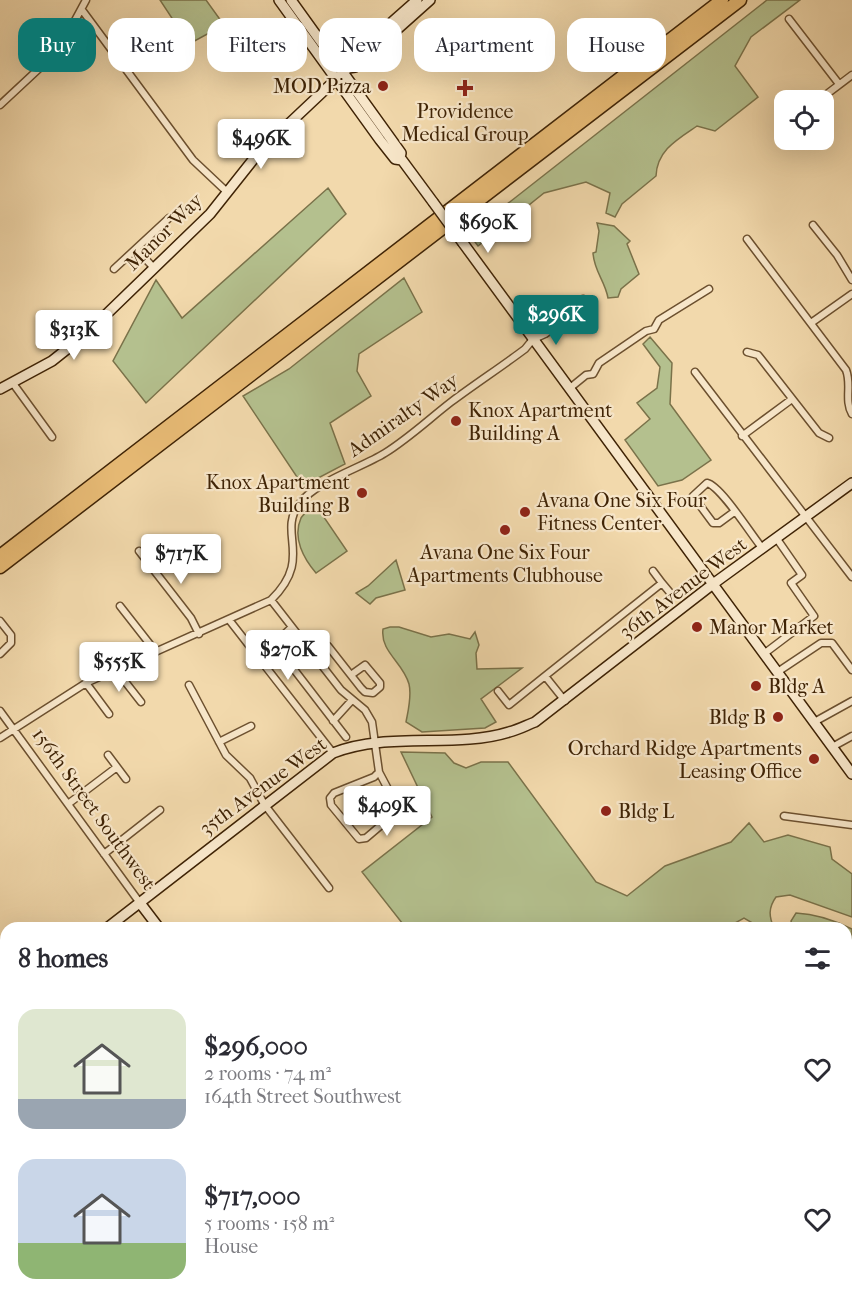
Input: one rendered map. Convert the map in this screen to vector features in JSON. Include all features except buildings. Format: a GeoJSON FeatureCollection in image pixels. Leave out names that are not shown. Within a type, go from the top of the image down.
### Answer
{"type":"FeatureCollection","features":[{"type":"Feature","properties":{"kind":"highway"},"geometry":{"type":"LineString","coordinates":[[0,556],[722,0]]}},
{"type":"Feature","properties":{"kind":"highway"},"geometry":{"type":"LineString","coordinates":[[0,567],[740,0]]}},
{"type":"Feature","properties":{"kind":"main road"},"geometry":{"type":"LineString","coordinates":[[279,0],[342,73]]}},
{"type":"Feature","properties":{"kind":"main road"},"geometry":{"type":"LineString","coordinates":[[291,0],[342,73],[395,159],[400,158],[433,202],[816,721],[852,774]]}},
{"type":"Feature","properties":{"kind":"main road"},"geometry":{"type":"LineString","coordinates":[[342,73],[349,60],[417,0]]}},
{"type":"Feature","properties":{"kind":"main road"},"geometry":{"type":"LineString","coordinates":[[342,73],[355,67],[430,0]]}},
{"type":"Feature","properties":{"kind":"main road","name":"Manor Way"},"geometry":{"type":"LineString","coordinates":[[0,388],[69,348],[210,213],[266,145],[342,73]]}},
{"type":"Feature","properties":{"kind":"main road","name":"36th Avenue West"},"geometry":{"type":"LineString","coordinates":[[535,722],[713,584],[807,518],[852,483]]}},
{"type":"Feature","properties":{"kind":"main road","name":"35th Avenue West"},"geometry":{"type":"LineString","coordinates":[[115,922],[264,804],[333,753],[355,744],[508,733],[535,722]]}},
{"type":"Feature","properties":{"kind":"main road","name":"156th Street Southwest"},"geometry":{"type":"LineString","coordinates":[[140,903],[154,922]]}},
{"type":"Feature","properties":{"kind":"street"},"geometry":{"type":"LineString","coordinates":[[0,105],[44,64],[65,39],[86,0]]}},
{"type":"Feature","properties":{"kind":"street"},"geometry":{"type":"LineString","coordinates":[[82,9],[193,160],[227,192]]}},
{"type":"Feature","properties":{"kind":"street"},"geometry":{"type":"LineString","coordinates":[[789,19],[839,84]]}},
{"type":"Feature","properties":{"kind":"street"},"geometry":{"type":"LineString","coordinates":[[832,90],[852,75]]}},
{"type":"Feature","properties":{"kind":"street"},"geometry":{"type":"LineString","coordinates":[[114,269],[169,218]]}},
{"type":"Feature","properties":{"kind":"street"},"geometry":{"type":"LineString","coordinates":[[813,225],[837,255],[852,280]]}},
{"type":"Feature","properties":{"kind":"street"},"geometry":{"type":"LineString","coordinates":[[747,239],[846,370],[850,385],[849,408],[852,414]]}},
{"type":"Feature","properties":{"kind":"street"},"geometry":{"type":"LineString","coordinates":[[136,249],[154,268]]}},
{"type":"Feature","properties":{"kind":"street"},"geometry":{"type":"LineString","coordinates":[[570,388],[586,375],[593,374],[599,363],[646,331],[654,329],[659,320],[709,289]]}},
{"type":"Feature","properties":{"kind":"street"},"geometry":{"type":"LineString","coordinates":[[811,322],[852,294]]}},
{"type":"Feature","properties":{"kind":"street","name":"Admiralty Way"},"geometry":{"type":"LineString","coordinates":[[0,738],[15,731],[86,683],[230,621],[272,600],[292,574],[295,558],[292,528],[294,514],[306,496],[386,452],[518,355],[534,339],[545,334],[585,301]]}},
{"type":"Feature","properties":{"kind":"street"},"geometry":{"type":"LineString","coordinates":[[747,352],[758,355],[819,433],[829,438]]}},
{"type":"Feature","properties":{"kind":"street"},"geometry":{"type":"LineString","coordinates":[[695,372],[852,577]]}},
{"type":"Feature","properties":{"kind":"street"},"geometry":{"type":"LineString","coordinates":[[12,382],[52,437]]}},
{"type":"Feature","properties":{"kind":"street"},"geometry":{"type":"LineString","coordinates":[[742,436],[792,399]]}},
{"type":"Feature","properties":{"kind":"street"},"geometry":{"type":"LineString","coordinates":[[734,512],[719,523],[713,523],[693,496],[710,483],[734,512],[762,549]]}},
{"type":"Feature","properties":{"kind":"street"},"geometry":{"type":"LineString","coordinates":[[765,653],[813,616],[791,583],[802,575],[777,539]]}},
{"type":"Feature","properties":{"kind":"street"},"geometry":{"type":"LineString","coordinates":[[139,551],[191,618],[199,634]]}},
{"type":"Feature","properties":{"kind":"street"},"geometry":{"type":"LineString","coordinates":[[653,571],[672,595]]}},
{"type":"Feature","properties":{"kind":"street"},"geometry":{"type":"LineString","coordinates":[[498,691],[509,705],[662,583]]}},
{"type":"Feature","properties":{"kind":"street"},"geometry":{"type":"LineString","coordinates":[[272,600],[341,690],[365,711],[372,722],[379,772],[399,810],[366,837],[359,838],[332,805],[330,798],[334,793],[374,777],[379,772]]}},
{"type":"Feature","properties":{"kind":"street"},"geometry":{"type":"LineString","coordinates":[[120,606],[156,652]]}},
{"type":"Feature","properties":{"kind":"street"},"geometry":{"type":"LineString","coordinates":[[0,621],[11,636],[11,643],[0,654]]}},
{"type":"Feature","properties":{"kind":"street"},"geometry":{"type":"LineString","coordinates":[[230,621],[333,753]]}},
{"type":"Feature","properties":{"kind":"street"},"geometry":{"type":"LineString","coordinates":[[292,627],[278,640],[276,646],[346,737]]}},
{"type":"Feature","properties":{"kind":"street"},"geometry":{"type":"LineString","coordinates":[[778,671],[820,643],[828,641],[832,643],[852,670]]}},
{"type":"Feature","properties":{"kind":"street"},"geometry":{"type":"LineString","coordinates":[[328,646],[351,675],[365,692],[373,693],[380,687],[380,682],[365,665],[351,675]]}},
{"type":"Feature","properties":{"kind":"street"},"geometry":{"type":"LineString","coordinates":[[116,670],[141,702]]}},
{"type":"Feature","properties":{"kind":"street"},"geometry":{"type":"LineString","coordinates":[[545,676],[565,701]]}},
{"type":"Feature","properties":{"kind":"street"},"geometry":{"type":"LineString","coordinates":[[86,683],[109,714]]}},
{"type":"Feature","properties":{"kind":"street"},"geometry":{"type":"LineString","coordinates":[[189,685],[225,756],[250,777],[264,804],[329,888]]}},
{"type":"Feature","properties":{"kind":"street"},"geometry":{"type":"LineString","coordinates":[[333,721],[352,700]]}},
{"type":"Feature","properties":{"kind":"street"},"geometry":{"type":"LineString","coordinates":[[816,721],[852,701]]}},
{"type":"Feature","properties":{"kind":"street","name":"156th Street Southwest"},"geometry":{"type":"LineString","coordinates":[[0,711],[140,903]]}},
{"type":"Feature","properties":{"kind":"street"},"geometry":{"type":"LineString","coordinates":[[219,742],[251,726]]}},
{"type":"Feature","properties":{"kind":"street"},"geometry":{"type":"LineString","coordinates":[[834,747],[852,736]]}},
{"type":"Feature","properties":{"kind":"street"},"geometry":{"type":"LineString","coordinates":[[108,755],[126,779]]}},
{"type":"Feature","properties":{"kind":"street"},"geometry":{"type":"LineString","coordinates":[[68,804],[117,767]]}},
{"type":"Feature","properties":{"kind":"street"},"geometry":{"type":"LineString","coordinates":[[104,854],[160,810]]}},
{"type":"Feature","properties":{"kind":"street"},"geometry":{"type":"LineString","coordinates":[[784,816],[852,825]]}},
{"type":"Feature","properties":{"kind":"green space"},"geometry":{"type":"Polygon","coordinates":[[[160,0],[206,0],[219,18],[207,18],[207,34],[195,41],[195,18],[172,18],[160,0]]]}},
{"type":"Feature","properties":{"kind":"green space"},"geometry":{"type":"Polygon","coordinates":[[[767,0],[800,0],[751,37],[735,66],[758,97],[715,131],[697,126],[670,146],[660,159],[656,176],[622,204],[615,217],[606,213],[610,193],[586,182],[544,193],[478,246],[469,234],[767,0]]]}},
{"type":"Feature","properties":{"kind":"green space"},"geometry":{"type":"Polygon","coordinates":[[[328,188],[346,214],[146,403],[113,361],[156,280],[182,318],[328,188]]]}},
{"type":"Feature","properties":{"kind":"green space"},"geometry":{"type":"Polygon","coordinates":[[[597,223],[614,226],[630,241],[627,244],[639,274],[621,289],[618,297],[608,298],[595,265],[593,253],[596,252],[599,231],[597,223]]]}},
{"type":"Feature","properties":{"kind":"green space"},"geometry":{"type":"Polygon","coordinates":[[[404,278],[422,312],[359,354],[357,371],[371,396],[330,423],[345,464],[303,486],[243,396],[289,369],[404,278]]]}},
{"type":"Feature","properties":{"kind":"green space"},"geometry":{"type":"Polygon","coordinates":[[[650,337],[672,363],[670,404],[711,460],[682,480],[658,486],[625,440],[650,419],[637,403],[657,388],[660,367],[643,344],[650,337]]]}},
{"type":"Feature","properties":{"kind":"green space"},"geometry":{"type":"Polygon","coordinates":[[[315,504],[347,551],[316,573],[304,555],[298,533],[301,518],[315,504]]]}},
{"type":"Feature","properties":{"kind":"green space"},"geometry":{"type":"Polygon","coordinates":[[[396,560],[405,590],[376,598],[370,604],[356,593],[368,586],[396,560]]]}},
{"type":"Feature","properties":{"kind":"green space"},"geometry":{"type":"Polygon","coordinates":[[[399,627],[431,637],[449,634],[470,639],[475,632],[479,645],[476,653],[477,669],[522,668],[481,699],[496,722],[485,728],[422,732],[406,722],[410,689],[406,676],[385,644],[383,629],[399,627]]]}},
{"type":"Feature","properties":{"kind":"green space"},"geometry":{"type":"Polygon","coordinates":[[[401,752],[445,753],[454,763],[466,768],[481,762],[508,762],[596,882],[627,896],[665,866],[731,842],[749,823],[764,842],[788,835],[830,847],[832,859],[852,874],[852,917],[790,895],[776,897],[773,901],[770,912],[772,922],[751,922],[744,918],[737,922],[401,922],[362,872],[432,817],[401,752]]]}},
{"type":"Feature","properties":{"kind":"green space"},"geometry":{"type":"Polygon","coordinates":[[[796,913],[835,922],[791,922],[796,913]]]}},
{"type":"Feature","properties":{"kind":"place","name":"MOD Pizza"},"geometry":{"type":"Point","coordinates":[383,86]}},
{"type":"Feature","properties":{"kind":"place","name":"Providence Medical Group"},"geometry":{"type":"Point","coordinates":[465,88]}},
{"type":"Feature","properties":{"kind":"place","name":"Knox Apartment Building A"},"geometry":{"type":"Point","coordinates":[456,421]}},
{"type":"Feature","properties":{"kind":"place","name":"Knox Apartment Building B"},"geometry":{"type":"Point","coordinates":[362,493]}},
{"type":"Feature","properties":{"kind":"place","name":"Avana One Six Four Fitness Center"},"geometry":{"type":"Point","coordinates":[525,512]}},
{"type":"Feature","properties":{"kind":"place","name":"Avana One Six Four Apartments Clubhouse"},"geometry":{"type":"Point","coordinates":[505,530]}},
{"type":"Feature","properties":{"kind":"place","name":"Manor Market"},"geometry":{"type":"Point","coordinates":[697,627]}},
{"type":"Feature","properties":{"kind":"place","name":"Bldg A"},"geometry":{"type":"Point","coordinates":[756,686]}},
{"type":"Feature","properties":{"kind":"place","name":"Bldg B"},"geometry":{"type":"Point","coordinates":[778,717]}},
{"type":"Feature","properties":{"kind":"place","name":"Orchard Ridge Apartments Leasing Office"},"geometry":{"type":"Point","coordinates":[814,759]}},
{"type":"Feature","properties":{"kind":"place","name":"Bldg L"},"geometry":{"type":"Point","coordinates":[606,811]}}]}
